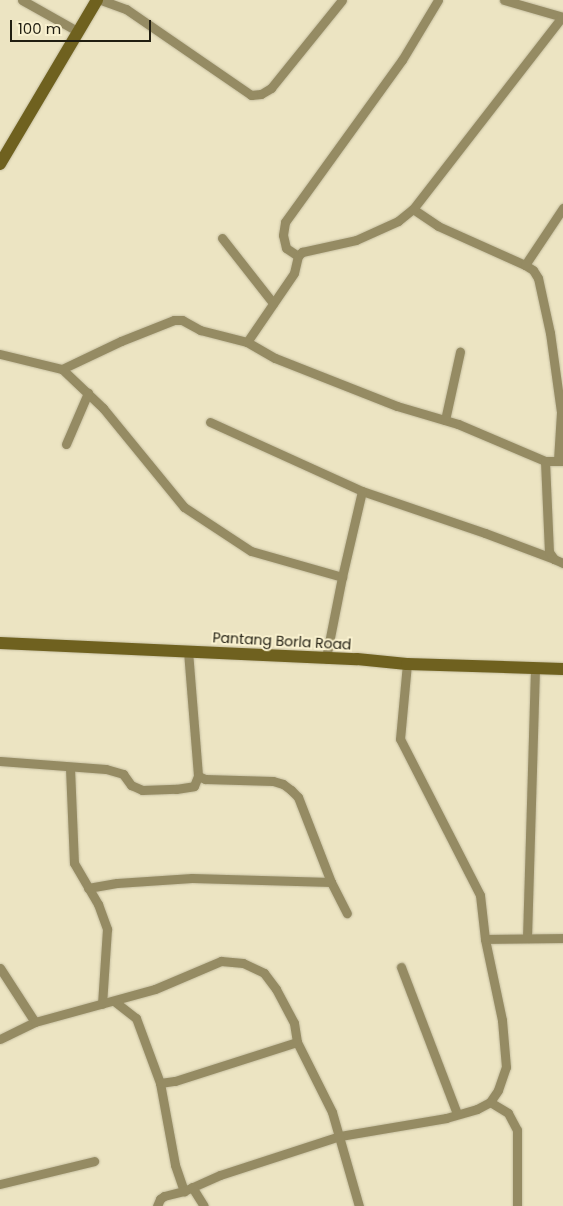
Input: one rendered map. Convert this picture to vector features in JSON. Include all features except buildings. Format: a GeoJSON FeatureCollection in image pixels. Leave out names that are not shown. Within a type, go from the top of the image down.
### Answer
{"type":"FeatureCollection","features":[{"type":"Feature","properties":{"kind":"street"},"geometry":{"type":"LineString","coordinates":[[22,0],[77,31]]}},
{"type":"Feature","properties":{"kind":"street"},"geometry":{"type":"LineString","coordinates":[[0,164],[77,31],[99,0],[126,9],[251,95],[261,94],[271,88],[342,0]]}},
{"type":"Feature","properties":{"kind":"street"},"geometry":{"type":"LineString","coordinates":[[298,256],[286,248],[283,235],[285,222],[402,60],[438,0]]}},
{"type":"Feature","properties":{"kind":"street"},"geometry":{"type":"LineString","coordinates":[[247,342],[294,273],[298,256],[309,249],[365,236],[398,221],[413,209],[562,17],[514,1],[504,0]]}},
{"type":"Feature","properties":{"kind":"street"},"geometry":{"type":"LineString","coordinates":[[526,265],[563,208]]}},
{"type":"Feature","properties":{"kind":"street"},"geometry":{"type":"LineString","coordinates":[[62,369],[121,341],[174,320],[182,320],[210,333],[247,342],[275,358],[388,402],[445,420],[545,461],[560,461],[561,412],[550,332],[538,278],[526,265],[438,226],[413,209]]}},
{"type":"Feature","properties":{"kind":"street"},"geometry":{"type":"LineString","coordinates":[[222,238],[273,302]]}},
{"type":"Feature","properties":{"kind":"street"},"geometry":{"type":"LineString","coordinates":[[445,420],[460,352]]}},
{"type":"Feature","properties":{"kind":"street"},"geometry":{"type":"LineString","coordinates":[[0,354],[62,369],[103,408],[184,507],[251,551],[342,577]]}},
{"type":"Feature","properties":{"kind":"street"},"geometry":{"type":"LineString","coordinates":[[66,444],[88,393]]}},
{"type":"Feature","properties":{"kind":"street"},"geometry":{"type":"LineString","coordinates":[[210,422],[362,491],[485,533],[563,563]]}},
{"type":"Feature","properties":{"kind":"street"},"geometry":{"type":"LineString","coordinates":[[545,461],[549,552],[554,559]]}},
{"type":"Feature","properties":{"kind":"street"},"geometry":{"type":"LineString","coordinates":[[326,658],[362,491]]}},
{"type":"Feature","properties":{"kind":"street","name":"Pantang Borla Road"},"geometry":{"type":"LineString","coordinates":[[0,643],[326,658],[407,664],[563,669]]}},
{"type":"Feature","properties":{"kind":"street"},"geometry":{"type":"LineString","coordinates":[[0,761],[70,768],[106,769],[123,774],[131,785],[142,790],[176,789],[194,786],[198,776],[188,652]]}},
{"type":"Feature","properties":{"kind":"street"},"geometry":{"type":"LineString","coordinates":[[157,1206],[160,1199],[164,1196],[340,1136],[477,1109],[490,1102],[498,1090],[506,1067],[502,1020],[484,939],[480,895],[400,739],[407,664]]}},
{"type":"Feature","properties":{"kind":"street"},"geometry":{"type":"LineString","coordinates":[[527,938],[535,668]]}},
{"type":"Feature","properties":{"kind":"street"},"geometry":{"type":"LineString","coordinates":[[70,768],[74,864],[98,904],[107,929],[102,1004]]}},
{"type":"Feature","properties":{"kind":"street"},"geometry":{"type":"LineString","coordinates":[[198,776],[205,779],[273,782],[283,784],[291,790],[298,797],[331,882],[347,912]]}},
{"type":"Feature","properties":{"kind":"street"},"geometry":{"type":"LineString","coordinates":[[88,888],[117,882],[192,878],[331,882]]}},
{"type":"Feature","properties":{"kind":"street"},"geometry":{"type":"LineString","coordinates":[[484,939],[563,938]]}},
{"type":"Feature","properties":{"kind":"street"},"geometry":{"type":"LineString","coordinates":[[0,1038],[36,1022],[155,989],[221,961],[243,963],[264,972],[276,989],[294,1024],[297,1042],[332,1112],[359,1206]]}},
{"type":"Feature","properties":{"kind":"street"},"geometry":{"type":"LineString","coordinates":[[401,967],[457,1114]]}},
{"type":"Feature","properties":{"kind":"street"},"geometry":{"type":"LineString","coordinates":[[0,968],[36,1022]]}},
{"type":"Feature","properties":{"kind":"street"},"geometry":{"type":"LineString","coordinates":[[114,1001],[136,1018],[160,1083],[175,1165],[188,1189],[204,1206]]}},
{"type":"Feature","properties":{"kind":"street"},"geometry":{"type":"LineString","coordinates":[[160,1083],[175,1081],[297,1042]]}},
{"type":"Feature","properties":{"kind":"street"},"geometry":{"type":"LineString","coordinates":[[490,1102],[508,1113],[517,1130],[517,1206]]}},
{"type":"Feature","properties":{"kind":"street"},"geometry":{"type":"LineString","coordinates":[[0,1184],[94,1162]]}}]}
